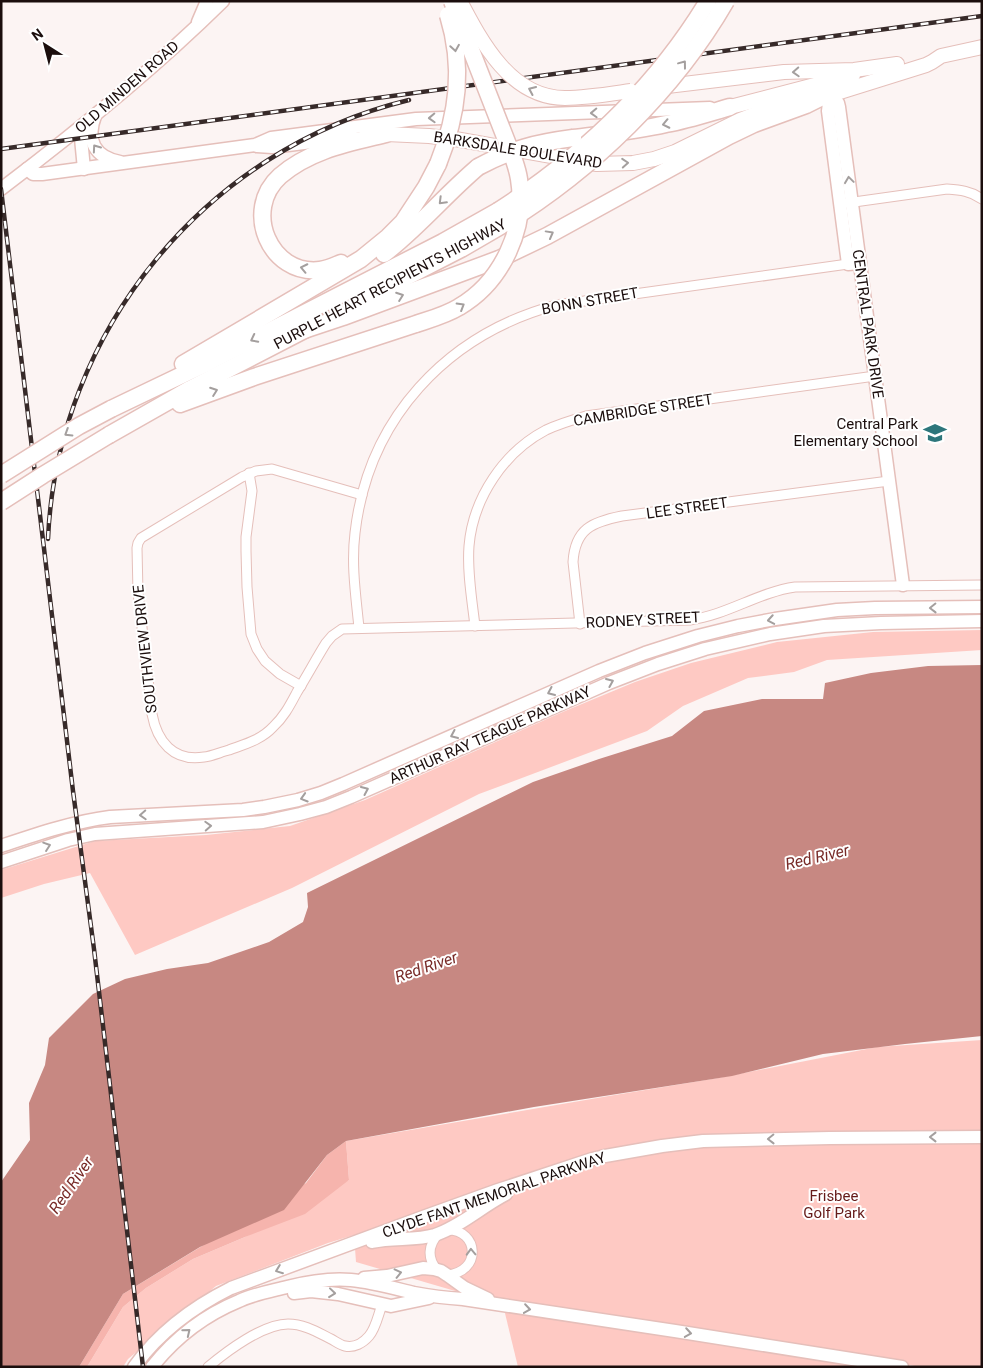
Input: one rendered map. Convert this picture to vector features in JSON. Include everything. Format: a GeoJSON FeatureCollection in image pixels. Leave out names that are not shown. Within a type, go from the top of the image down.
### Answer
{"type":"FeatureCollection","features":[{"type":"Feature","properties":{"kind":"highway"},"geometry":{"type":"LineString","coordinates":[[110,409],[361,259],[403,222],[426,187],[438,164],[454,112],[458,78],[456,50],[451,24],[443,1]]}},
{"type":"Feature","properties":{"kind":"highway"},"geometry":{"type":"LineString","coordinates":[[115,432],[254,377],[438,317],[470,301],[493,276],[505,259],[519,218],[519,180],[514,160],[452,1]]}},
{"type":"Feature","properties":{"kind":"highway","name":"PURPLE HEART RECIPIENTS HIGHWAY"},"geometry":{"type":"LineString","coordinates":[[1,502],[43,475],[190,389],[461,249],[582,150],[611,122],[673,53],[693,26],[708,1]]}},
{"type":"Feature","properties":{"kind":"highway","name":"PURPLE HEART RECIPIENTS HIGHWAY"},"geometry":{"type":"LineString","coordinates":[[1,475],[79,426],[110,409],[224,354],[443,242],[544,198],[597,156],[672,78],[704,35],[726,1]]}},
{"type":"Feature","properties":{"kind":"highway"},"geometry":{"type":"LineString","coordinates":[[304,330],[361,311],[499,259],[547,236],[729,136],[754,124],[806,105],[826,86]]}},
{"type":"Feature","properties":{"kind":"highway"},"geometry":{"type":"LineString","coordinates":[[244,328],[346,279],[373,262],[405,237],[478,167],[506,153],[546,142],[616,133],[665,124],[730,107]]}},
{"type":"Feature","properties":{"kind":"highway"},"geometry":{"type":"LineString","coordinates":[[386,134],[321,151],[280,177],[267,192],[263,202],[261,215],[263,228],[269,243],[280,256],[291,264],[304,269],[318,270],[331,268],[354,254],[416,201]]}},
{"type":"Feature","properties":{"kind":"main road"},"geometry":{"type":"LineString","coordinates":[[196,28],[207,1]]}},
{"type":"Feature","properties":{"kind":"main road","name":"OLD MINDEN ROAD"},"geometry":{"type":"LineString","coordinates":[[27,169],[145,74],[223,1]]}},
{"type":"Feature","properties":{"kind":"main road"},"geometry":{"type":"LineString","coordinates":[[460,1],[476,32],[505,70],[522,86],[549,97],[565,98],[631,91],[784,72],[826,86]]}},
{"type":"Feature","properties":{"kind":"main road","name":"BARKSDALE BOULEVARD"},"geometry":{"type":"LineString","coordinates":[[27,169],[33,174],[42,174],[255,146],[267,147],[386,134],[455,139],[597,164],[633,163],[675,152],[740,120],[826,86],[854,70],[897,64],[924,56],[941,56],[982,47]]}},
{"type":"Feature","properties":{"kind":"main road","name":"BARKSDALE BOULEVARD"},"geometry":{"type":"LineString","coordinates":[[255,146],[279,136],[416,119],[667,111],[730,107],[926,65],[941,56]]}},
{"type":"Feature","properties":{"kind":"main road","name":"CENTRAL PARK DRIVE"},"geometry":{"type":"LineString","coordinates":[[826,86],[839,107],[846,203],[854,263],[872,333],[875,376],[903,586]]}},
{"type":"Feature","properties":{"kind":"main road"},"geometry":{"type":"LineString","coordinates":[[95,116],[91,131],[93,145],[106,158],[125,163]]}},
{"type":"Feature","properties":{"kind":"main road"},"geometry":{"type":"LineString","coordinates":[[80,128],[84,169]]}},
{"type":"Feature","properties":{"kind":"main road"},"geometry":{"type":"LineString","coordinates":[[1,189],[27,169]]}},
{"type":"Feature","properties":{"kind":"main road","name":"ARTHUR RAY TEAGUE PARKWAY"},"geometry":{"type":"LineString","coordinates":[[1,846],[89,820],[110,817],[243,810],[298,800],[343,784],[612,665],[666,646],[738,626],[837,610],[982,607]]}},
{"type":"Feature","properties":{"kind":"main road","name":"ARTHUR RAY TEAGUE PARKWAY"},"geometry":{"type":"LineString","coordinates":[[1,862],[68,840],[95,834],[247,824],[309,812],[351,797],[619,678],[676,658],[727,644],[780,632],[846,624],[982,621]]}},
{"type":"Feature","properties":{"kind":"main road","name":"CLYDE FANT MEMORIAL PARKWAY"},"geometry":{"type":"LineString","coordinates":[[134,1367],[163,1334],[197,1306],[231,1288],[423,1217],[605,1156],[704,1141],[982,1137]]}},
{"type":"Feature","properties":{"kind":"main road"},"geometry":{"type":"LineString","coordinates":[[309,1258],[379,1240],[420,1238],[443,1232],[458,1225],[492,1202],[556,1171]]}},
{"type":"Feature","properties":{"kind":"main road"},"geometry":{"type":"LineString","coordinates":[[152,1367],[166,1350],[188,1331],[218,1310],[257,1295],[296,1285],[329,1280],[387,1276],[423,1268],[442,1273],[466,1288],[503,1306]]}},
{"type":"Feature","properties":{"kind":"main road"},"geometry":{"type":"LineString","coordinates":[[350,1280],[441,1298]]}},
{"type":"Feature","properties":{"kind":"main road"},"geometry":{"type":"LineString","coordinates":[[232,1304],[264,1296],[311,1291],[338,1294],[382,1305],[396,1305],[429,1298],[463,1299],[902,1367]]}},
{"type":"Feature","properties":{"kind":"street"},"geometry":{"type":"LineString","coordinates":[[846,203],[947,189],[970,192],[982,198]]}},
{"type":"Feature","properties":{"kind":"street","name":"BONN STREET"},"geometry":{"type":"LineString","coordinates":[[359,628],[353,561],[355,533],[362,495],[370,468],[399,413],[435,370],[463,347],[495,327],[542,308],[577,301],[854,263]]}},
{"type":"Feature","properties":{"kind":"street","name":"CAMBRIDGE STREET"},"geometry":{"type":"LineString","coordinates":[[475,626],[468,561],[469,544],[477,510],[482,497],[500,468],[532,438],[556,426],[586,416],[875,376]]}},
{"type":"Feature","properties":{"kind":"street","name":"SOUTHVIEW DRIVE"},"geometry":{"type":"LineString","coordinates":[[359,628],[342,629],[332,636],[285,713],[270,731],[250,743],[205,757],[184,757],[172,751],[159,737],[154,724],[138,593],[137,558],[138,543],[141,538],[249,473],[264,469],[272,469],[362,495]]}},
{"type":"Feature","properties":{"kind":"street"},"geometry":{"type":"LineString","coordinates":[[249,473],[252,491],[246,537],[246,558],[251,634],[256,649],[265,661],[280,674],[301,686]]}},
{"type":"Feature","properties":{"kind":"street","name":"LEE STREET"},"geometry":{"type":"LineString","coordinates":[[580,624],[573,562],[574,552],[586,529],[602,520],[889,481]]}},
{"type":"Feature","properties":{"kind":"street","name":"RODNEY STREET"},"geometry":{"type":"LineString","coordinates":[[359,628],[682,621],[699,619],[774,592],[795,587],[982,585]]}},
{"type":"Feature","properties":{"kind":"street"},"geometry":{"type":"LineString","coordinates":[[452,1230],[468,1239],[471,1245],[472,1260],[458,1273],[442,1273],[431,1260],[429,1251],[433,1242],[443,1232],[452,1230]]}},
{"type":"Feature","properties":{"kind":"street"},"geometry":{"type":"LineString","coordinates":[[208,1367],[246,1339],[286,1324],[301,1325],[345,1346],[355,1346],[362,1343],[369,1336],[374,1328],[382,1305]]}},
{"type":"Feature","properties":{"kind":"green space"},"geometry":{"type":"Polygon","coordinates":[[[982,630],[982,650],[827,660],[794,672],[748,678],[683,706],[647,731],[479,794],[292,888],[135,955],[90,873],[44,884],[1,898],[1,870],[95,841],[206,835],[290,826],[365,800],[565,711],[635,682],[691,663],[777,642],[873,632],[982,630]]]}},
{"type":"Feature","properties":{"kind":"green space","name":"Frisbee Golf Park"},"geometry":{"type":"Polygon","coordinates":[[[982,1040],[982,1367],[921,1367],[462,1293],[356,1262],[354,1235],[328,1243],[216,1286],[128,1359],[123,1367],[87,1367],[123,1307],[146,1288],[193,1259],[245,1237],[349,1180],[346,1141],[718,1078],[877,1047],[982,1040]]]}},
{"type":"Feature","properties":{"kind":"green space"},"geometry":{"type":"Polygon","coordinates":[[[503,1305],[873,1367],[518,1367],[503,1305]]]}},
{"type":"Feature","properties":{"kind":"shaded area"},"geometry":{"type":"Polygon","coordinates":[[[346,1141],[349,1180],[305,1214],[193,1259],[146,1288],[123,1307],[87,1367],[79,1367],[123,1294],[306,1183],[327,1155],[346,1141]]]}},
{"type":"Feature","properties":{"kind":"water","name":"Red River"},"geometry":{"type":"Polygon","coordinates":[[[982,665],[982,1036],[823,1054],[732,1076],[534,1107],[346,1141],[327,1155],[284,1210],[200,1247],[123,1294],[79,1367],[1,1367],[1,1182],[30,1140],[29,1103],[45,1065],[49,1038],[93,994],[125,979],[167,969],[208,963],[269,942],[303,922],[308,907],[307,893],[533,782],[672,736],[704,711],[762,699],[823,699],[825,683],[871,673],[928,666],[982,665]]]}},
{"type":"Feature","properties":{"kind":"railway"},"geometry":{"type":"LineString","coordinates":[[1,149],[982,16]]}},
{"type":"Feature","properties":{"kind":"railway"},"geometry":{"type":"LineString","coordinates":[[48,539],[58,462],[80,390],[113,322],[156,260],[208,206],[268,160],[336,124],[409,100]]}},
{"type":"Feature","properties":{"kind":"railway"},"geometry":{"type":"LineString","coordinates":[[1,189],[143,1367]]}},
{"type":"Feature","properties":{"kind":"place","name":"Central Park Elementary School"},"geometry":{"type":"Point","coordinates":[935,433]}}]}
